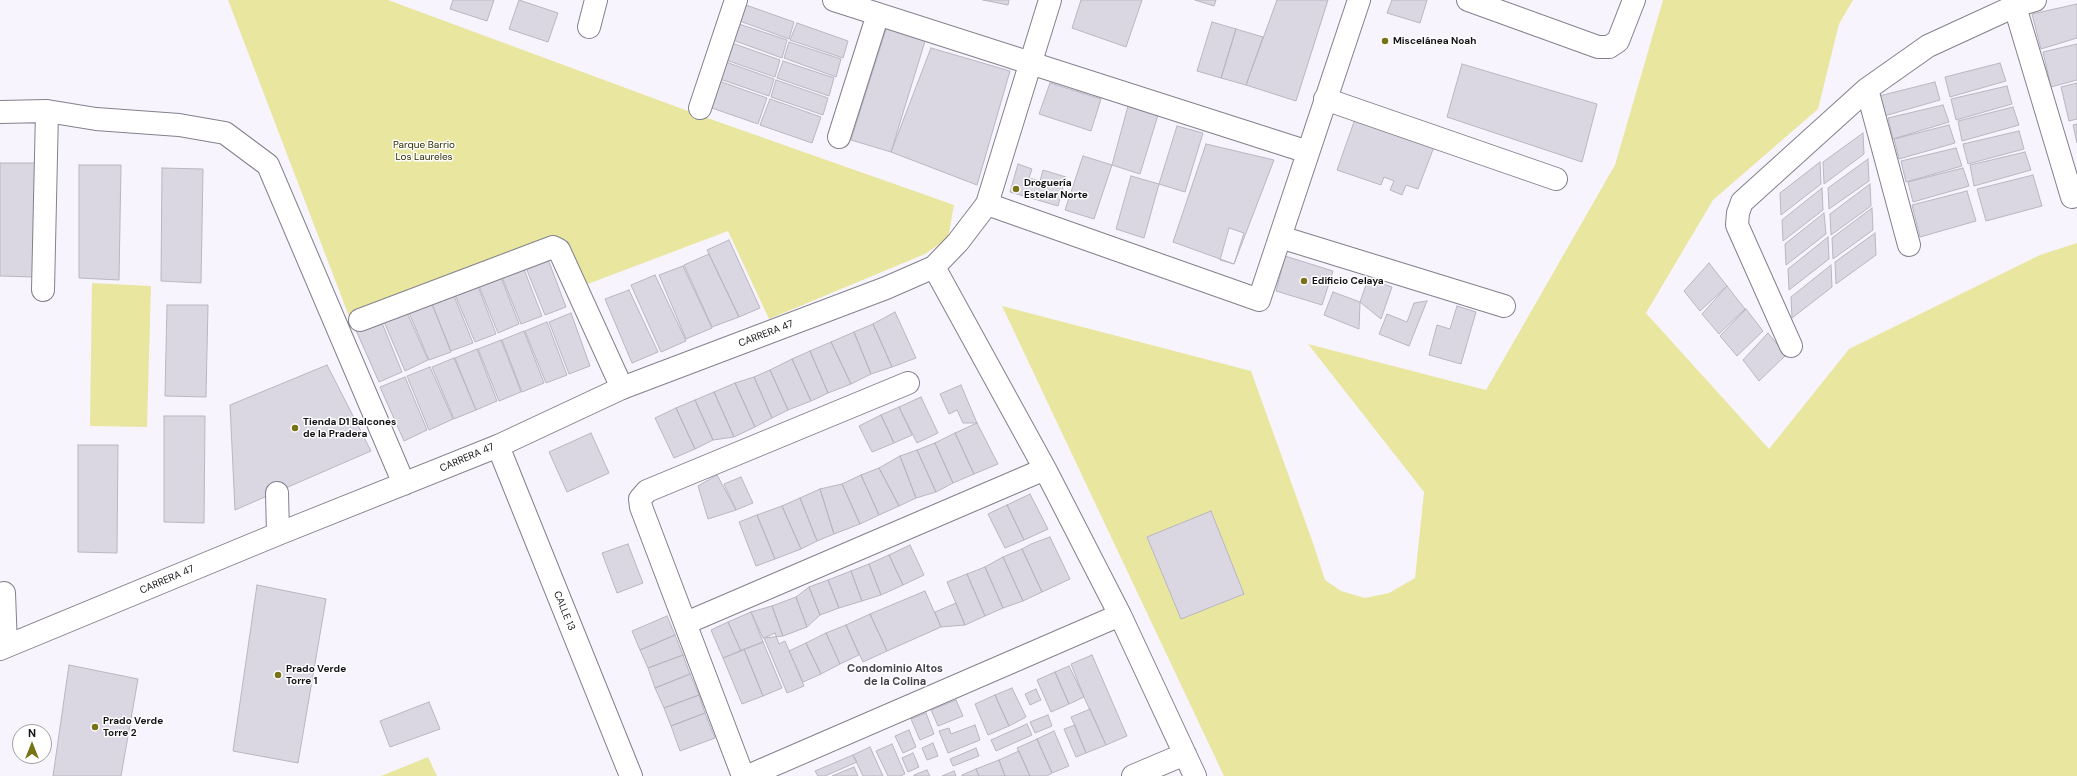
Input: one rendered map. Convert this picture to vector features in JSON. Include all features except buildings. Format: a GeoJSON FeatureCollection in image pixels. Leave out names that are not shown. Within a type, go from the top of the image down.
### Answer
{"type":"FeatureCollection","features":[{"type":"Feature","properties":{"kind":"street"},"geometry":{"type":"LineString","coordinates":[[589,27],[596,0]]}},
{"type":"Feature","properties":{"kind":"street"},"geometry":{"type":"LineString","coordinates":[[700,108],[736,0]]}},
{"type":"Feature","properties":{"kind":"street"},"geometry":{"type":"LineString","coordinates":[[834,0],[1308,152]]}},
{"type":"Feature","properties":{"kind":"street"},"geometry":{"type":"LineString","coordinates":[[1050,0],[987,204],[958,242],[934,267],[1045,469],[1120,615],[1195,776]]}},
{"type":"Feature","properties":{"kind":"street"},"geometry":{"type":"LineString","coordinates":[[987,204],[1259,300],[1359,0]]}},
{"type":"Feature","properties":{"kind":"street"},"geometry":{"type":"LineString","coordinates":[[1468,0],[1598,47],[1609,47],[1618,41],[1634,0]]}},
{"type":"Feature","properties":{"kind":"street"},"geometry":{"type":"LineString","coordinates":[[1791,346],[1737,225],[1738,213],[1742,202],[1867,89],[1928,46],[2014,3],[2035,0]]}},
{"type":"Feature","properties":{"kind":"street"},"geometry":{"type":"LineString","coordinates":[[2014,3],[2072,197]]}},
{"type":"Feature","properties":{"kind":"street"},"geometry":{"type":"LineString","coordinates":[[840,137],[878,14]]}},
{"type":"Feature","properties":{"kind":"street"},"geometry":{"type":"LineString","coordinates":[[1867,89],[1909,245]]}},
{"type":"Feature","properties":{"kind":"street"},"geometry":{"type":"LineString","coordinates":[[1326,99],[1556,179]]}},
{"type":"Feature","properties":{"kind":"street"},"geometry":{"type":"LineString","coordinates":[[0,112],[47,111],[96,119],[179,125],[225,133],[268,165],[404,484]]}},
{"type":"Feature","properties":{"kind":"street"},"geometry":{"type":"LineString","coordinates":[[43,290],[47,111]]}},
{"type":"Feature","properties":{"kind":"street"},"geometry":{"type":"LineString","coordinates":[[1280,237],[1504,306]]}},
{"type":"Feature","properties":{"kind":"street"},"geometry":{"type":"LineString","coordinates":[[360,320],[553,247],[559,250],[622,388]]}},
{"type":"Feature","properties":{"kind":"street","name":"CARRERA 47"},"geometry":{"type":"LineString","coordinates":[[3,648],[278,534],[498,446],[622,388],[886,288],[934,267]]}},
{"type":"Feature","properties":{"kind":"street"},"geometry":{"type":"LineString","coordinates":[[743,776],[686,622],[641,507],[640,499],[647,491],[908,383]]}},
{"type":"Feature","properties":{"kind":"street","name":"CALLE 13"},"geometry":{"type":"LineString","coordinates":[[498,446],[631,776]]}},
{"type":"Feature","properties":{"kind":"street"},"geometry":{"type":"LineString","coordinates":[[686,622],[1045,469]]}},
{"type":"Feature","properties":{"kind":"street"},"geometry":{"type":"LineString","coordinates":[[277,493],[278,534]]}},
{"type":"Feature","properties":{"kind":"street"},"geometry":{"type":"LineString","coordinates":[[3,648],[4,593]]}},
{"type":"Feature","properties":{"kind":"street"},"geometry":{"type":"LineString","coordinates":[[748,776],[1120,615]]}},
{"type":"Feature","properties":{"kind":"street"},"geometry":{"type":"LineString","coordinates":[[1133,776],[1185,754]]}},
{"type":"Feature","properties":{"kind":"green space","name":"Parque Barrio Los Laureles"},"geometry":{"type":"Polygon","coordinates":[[[228,0],[388,0],[696,114],[954,205],[948,238],[925,254],[769,319],[728,231],[585,285],[561,239],[350,319],[228,0]]]}},
{"type":"Feature","properties":{"kind":"green space"},"geometry":{"type":"Polygon","coordinates":[[[1663,0],[1853,0],[1839,24],[1818,109],[1713,200],[1646,313],[1769,449],[1849,349],[2040,255],[2077,243],[2077,776],[1224,776],[1002,306],[1251,371],[1325,580],[1341,591],[1365,598],[1389,593],[1415,578],[1424,492],[1308,344],[1486,390],[1615,165],[1663,0]]]}},
{"type":"Feature","properties":{"kind":"green space"},"geometry":{"type":"Polygon","coordinates":[[[92,283],[151,286],[147,427],[90,426],[92,283]]]}},
{"type":"Feature","properties":{"kind":"green space"},"geometry":{"type":"Polygon","coordinates":[[[428,757],[437,776],[381,776],[428,757]]]}},
{"type":"Feature","properties":{"kind":"place","name":"Miscelánea Noah"},"geometry":{"type":"Point","coordinates":[1385,41]}},
{"type":"Feature","properties":{"kind":"place","name":"Droguería Estelar Norte"},"geometry":{"type":"Point","coordinates":[1016,189]}},
{"type":"Feature","properties":{"kind":"place","name":"Edificio Celaya"},"geometry":{"type":"Point","coordinates":[1304,281]}},
{"type":"Feature","properties":{"kind":"place","name":"Tienda D1 Balcones de la Pradera"},"geometry":{"type":"Point","coordinates":[295,428]}},
{"type":"Feature","properties":{"kind":"place","name":"Prado Verde Torre 1"},"geometry":{"type":"Point","coordinates":[278,675]}},
{"type":"Feature","properties":{"kind":"place","name":"Prado Verde Torre 2"},"geometry":{"type":"Point","coordinates":[95,727]}},
{"type":"Feature","properties":{"kind":"district","name":"Condominio Altos de la Colina"},"geometry":{"type":"Point","coordinates":[895,675]}}]}
